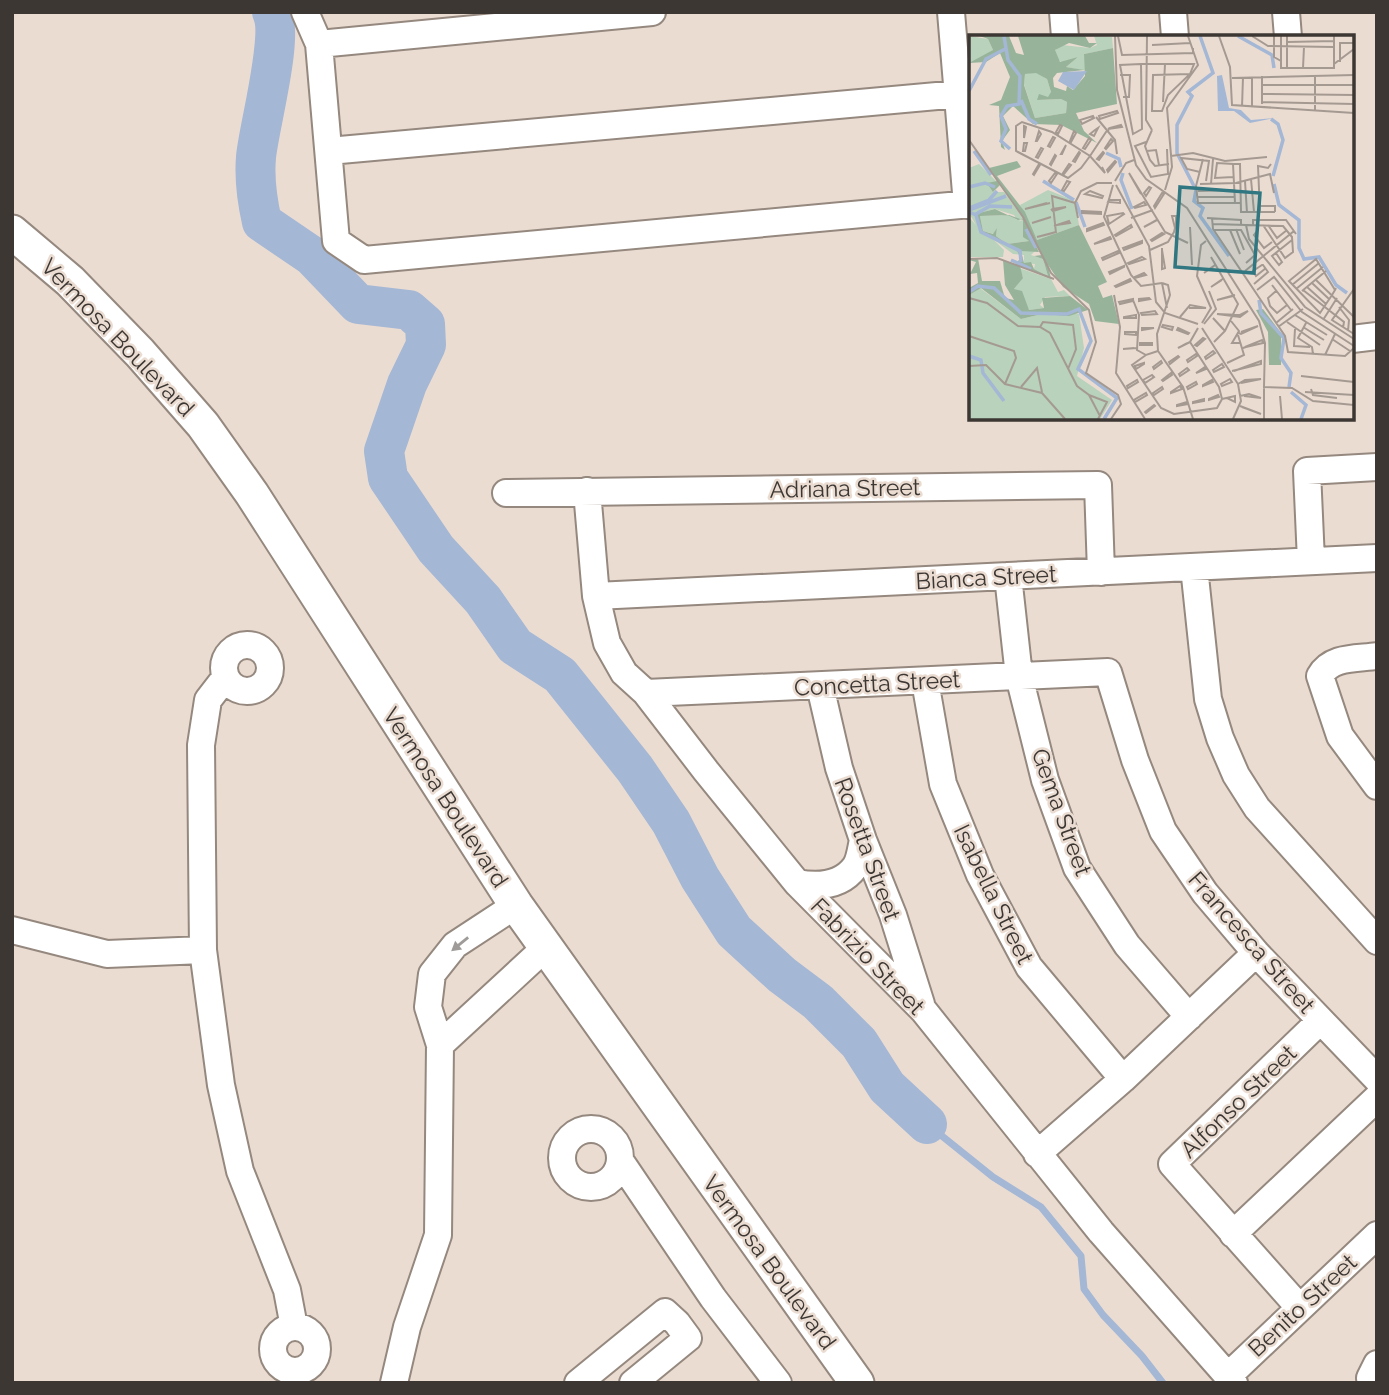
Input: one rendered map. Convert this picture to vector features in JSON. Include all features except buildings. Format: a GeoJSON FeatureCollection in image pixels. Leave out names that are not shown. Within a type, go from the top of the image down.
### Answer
{"type":"FeatureCollection","features":[{"type":"Feature","properties":{"kind":"main road","name":"Vermosa Boulevard"},"geometry":{"type":"LineString","coordinates":[[12,232],[70,281],[141,354],[203,425],[252,494],[545,948],[857,1383]]}},
{"type":"Feature","properties":{"kind":"street"},"geometry":{"type":"LineString","coordinates":[[305,12],[319,44],[336,241],[364,260],[969,204],[951,12]]}},
{"type":"Feature","properties":{"kind":"street"},"geometry":{"type":"LineString","coordinates":[[319,44],[652,12]]}},
{"type":"Feature","properties":{"kind":"street"},"geometry":{"type":"LineString","coordinates":[[1063,12],[1065,35]]}},
{"type":"Feature","properties":{"kind":"street"},"geometry":{"type":"LineString","coordinates":[[1173,12],[1175,35]]}},
{"type":"Feature","properties":{"kind":"street"},"geometry":{"type":"LineString","coordinates":[[1286,12],[1288,35]]}},
{"type":"Feature","properties":{"kind":"street"},"geometry":{"type":"LineString","coordinates":[[329,151],[959,94]]}},
{"type":"Feature","properties":{"kind":"street"},"geometry":{"type":"LineString","coordinates":[[1354,339],[1377,336]]}},
{"type":"Feature","properties":{"kind":"street"},"geometry":{"type":"LineString","coordinates":[[1311,561],[1307,471],[1377,467]]}},
{"type":"Feature","properties":{"kind":"street","name":"Adriana Street"},"geometry":{"type":"LineString","coordinates":[[506,493],[1098,485],[1101,572]]}},
{"type":"Feature","properties":{"kind":"street","name":"Fabrizio Street"},"geometry":{"type":"LineString","coordinates":[[587,491],[596,596],[607,643],[624,673],[646,693],[797,883],[923,1011],[1101,1232],[1231,1379]]}},
{"type":"Feature","properties":{"kind":"street","name":"Bianca Street"},"geometry":{"type":"LineString","coordinates":[[596,596],[1377,558]]}},
{"type":"Feature","properties":{"kind":"street"},"geometry":{"type":"LineString","coordinates":[[1195,567],[1208,699],[1220,738],[1236,775],[1257,808],[1377,941]]}},
{"type":"Feature","properties":{"kind":"street","name":"Gema Street"},"geometry":{"type":"LineString","coordinates":[[1008,576],[1019,676],[1045,780],[1077,868],[1127,945],[1189,1017]]}},
{"type":"Feature","properties":{"kind":"street"},"geometry":{"type":"LineString","coordinates":[[1377,656],[1333,661],[1325,667],[1320,676],[1340,736],[1377,786]]}},
{"type":"Feature","properties":{"kind":"street","name":"Concetta Street"},"geometry":{"type":"LineString","coordinates":[[646,693],[1108,672]]}},
{"type":"Feature","properties":{"kind":"street","name":"Francesca Street"},"geometry":{"type":"LineString","coordinates":[[1108,672],[1135,760],[1163,831],[1205,893],[1256,953],[1377,1079]]}},
{"type":"Feature","properties":{"kind":"street"},"geometry":{"type":"LineString","coordinates":[[225,678],[208,700],[201,745],[202,950],[221,1085],[240,1171],[287,1290],[294,1327]]}},
{"type":"Feature","properties":{"kind":"street","name":"Isabella Street"},"geometry":{"type":"LineString","coordinates":[[925,681],[943,784],[980,875],[1029,967],[1123,1079]]}},
{"type":"Feature","properties":{"kind":"street","name":"Rosetta Street"},"geometry":{"type":"LineString","coordinates":[[820,686],[839,768],[923,1011]]}},
{"type":"Feature","properties":{"kind":"street"},"geometry":{"type":"LineString","coordinates":[[797,883],[817,887],[845,876],[856,866],[863,840]]}},
{"type":"Feature","properties":{"kind":"street"},"geometry":{"type":"LineString","coordinates":[[394,1383],[407,1327],[438,1235],[440,1045],[428,1007],[432,974],[454,946],[516,905]]}},
{"type":"Feature","properties":{"kind":"street"},"geometry":{"type":"LineString","coordinates":[[12,930],[107,954],[202,950]]}},
{"type":"Feature","properties":{"kind":"street"},"geometry":{"type":"LineString","coordinates":[[440,1045],[545,948]]}},
{"type":"Feature","properties":{"kind":"street"},"geometry":{"type":"LineString","coordinates":[[1037,1154],[1123,1079],[1256,953]]}},
{"type":"Feature","properties":{"kind":"street","name":"Alfonso Street"},"geometry":{"type":"LineString","coordinates":[[1300,1307],[1172,1164],[1320,1021]]}},
{"type":"Feature","properties":{"kind":"street"},"geometry":{"type":"LineString","coordinates":[[1233,1234],[1377,1098]]}},
{"type":"Feature","properties":{"kind":"street"},"geometry":{"type":"LineString","coordinates":[[621,1162],[713,1298],[778,1383]]}},
{"type":"Feature","properties":{"kind":"street","name":"Benito Street"},"geometry":{"type":"LineString","coordinates":[[1231,1379],[1300,1307],[1377,1235]]}},
{"type":"Feature","properties":{"kind":"street"},"geometry":{"type":"LineString","coordinates":[[677,1323],[713,1298]]}},
{"type":"Feature","properties":{"kind":"street"},"geometry":{"type":"LineString","coordinates":[[578,1383],[665,1312],[688,1338],[633,1383]]}},
{"type":"Feature","properties":{"kind":"street"},"geometry":{"type":"LineString","coordinates":[[1371,1383],[1370,1378],[1377,1364]]}},
{"type":"Feature","properties":{"kind":"waterway"},"geometry":{"type":"LineString","coordinates":[[272,12],[275,24],[273,61],[255,165],[262,222],[312,256],[358,304],[409,310],[425,324],[426,345],[407,384],[384,451],[388,478],[436,549],[483,600],[515,646],[560,675],[635,769],[671,822],[700,878],[734,931],[782,975],[818,1002],[859,1043],[887,1087],[927,1124]]}},
{"type":"Feature","properties":{"kind":"waterway"},"geometry":{"type":"LineString","coordinates":[[927,1124],[993,1177],[1041,1207],[1081,1256],[1084,1289],[1103,1315],[1142,1356],[1163,1383]]}}]}
